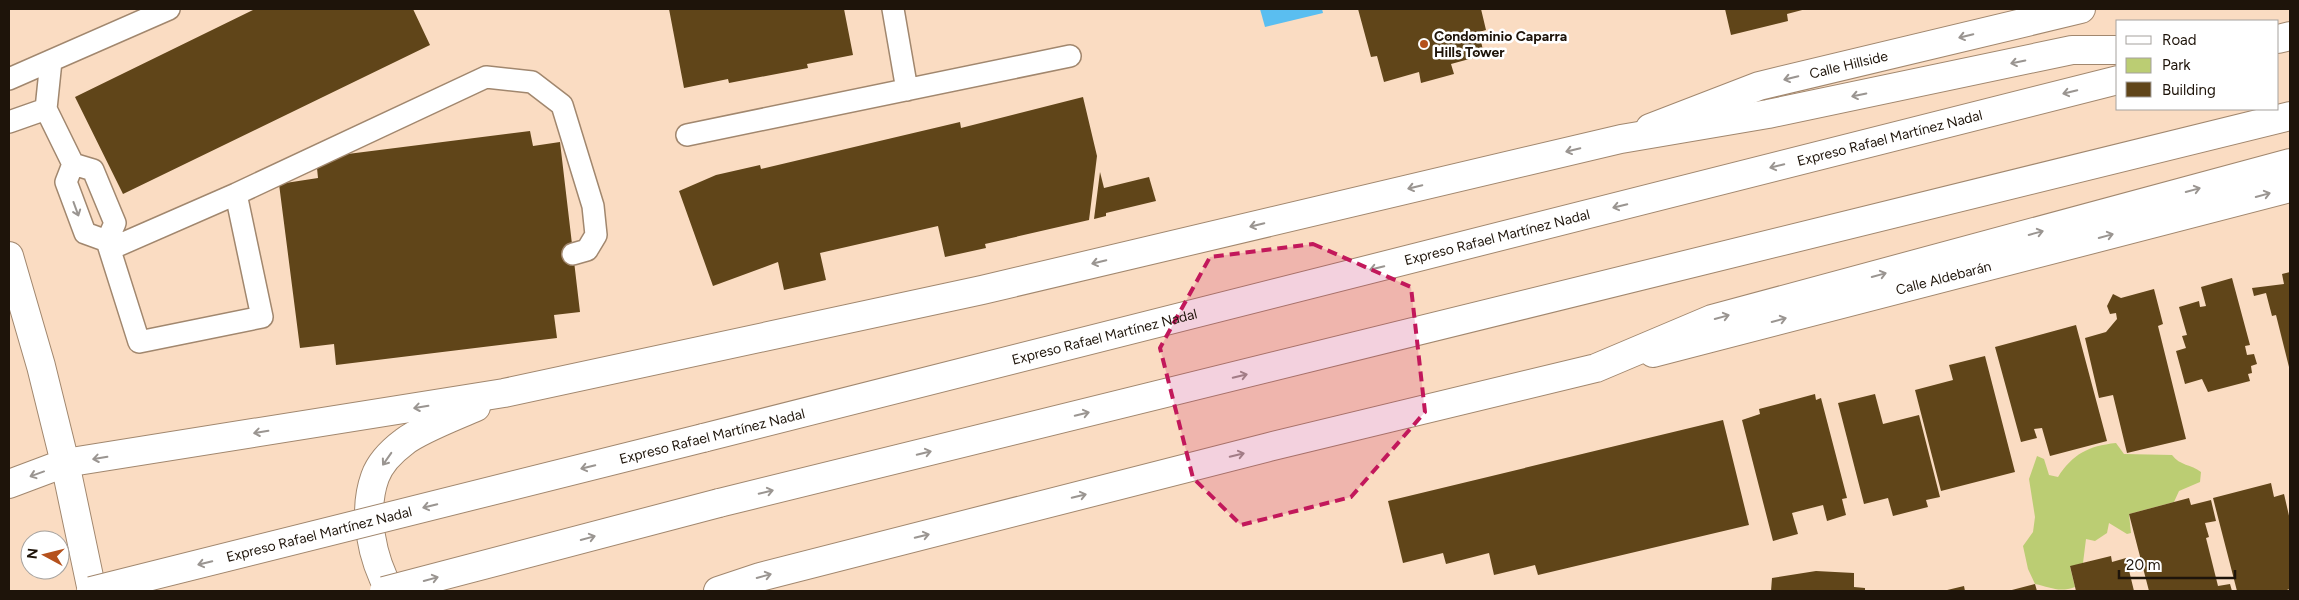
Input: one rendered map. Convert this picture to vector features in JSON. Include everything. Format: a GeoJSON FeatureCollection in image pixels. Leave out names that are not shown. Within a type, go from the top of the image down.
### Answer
{"type":"FeatureCollection","features":[{"type":"Feature","properties":{"kind":"main road","name":"Calle Hillside"},"geometry":{"type":"LineString","coordinates":[[1621,139],[1759,86],[2081,9]]}},
{"type":"Feature","properties":{"kind":"main road"},"geometry":{"type":"LineString","coordinates":[[9,484],[65,463],[504,393],[982,290],[1621,139],[1768,114],[2072,50],[2116,50]]}},
{"type":"Feature","properties":{"kind":"main road","name":"Expreso Rafael Martínez Nadal"},"geometry":{"type":"LineString","coordinates":[[92,591],[2116,81]]}},
{"type":"Feature","properties":{"kind":"main road"},"geometry":{"type":"LineString","coordinates":[[384,591],[719,504],[2290,116]]}},
{"type":"Feature","properties":{"kind":"main road"},"geometry":{"type":"LineString","coordinates":[[718,591],[760,577],[1260,450],[1596,368],[1712,319],[2290,163]]}},
{"type":"Feature","properties":{"kind":"main road","name":"Calle Aldebarán"},"geometry":{"type":"LineString","coordinates":[[1596,368],[2290,188]]}},
{"type":"Feature","properties":{"kind":"main road"},"geometry":{"type":"LineString","coordinates":[[9,256],[41,366],[65,463],[92,591]]}},
{"type":"Feature","properties":{"kind":"main road"},"geometry":{"type":"LineString","coordinates":[[390,591],[381,575],[371,540],[370,505],[375,477],[390,454],[406,440],[504,393]]}},
{"type":"Feature","properties":{"kind":"lane"},"geometry":{"type":"LineString","coordinates":[[9,80],[169,9]]}},
{"type":"Feature","properties":{"kind":"lane"},"geometry":{"type":"LineString","coordinates":[[893,9],[907,90]]}},
{"type":"Feature","properties":{"kind":"lane"},"geometry":{"type":"LineString","coordinates":[[687,135],[1070,56]]}},
{"type":"Feature","properties":{"kind":"lane"},"geometry":{"type":"LineString","coordinates":[[51,61],[46,109],[73,164],[93,170],[115,223],[109,245],[139,342],[262,316],[236,194]]}},
{"type":"Feature","properties":{"kind":"lane"},"geometry":{"type":"LineString","coordinates":[[73,164],[66,182],[82,227],[85,233],[109,245],[236,194],[486,77],[532,82],[562,105],[593,206],[596,235],[587,250],[573,254]]}},
{"type":"Feature","properties":{"kind":"lane"},"geometry":{"type":"LineString","coordinates":[[9,122],[46,109]]}},
{"type":"Feature","properties":{"kind":"highlighted area"},"geometry":{"type":"Polygon","coordinates":[[[1313,244],[1411,287],[1425,412],[1351,497],[1241,525],[1193,478],[1160,348],[1210,257],[1313,244]]]}},
{"type":"Feature","properties":{"kind":"green space"},"geometry":{"type":"Polygon","coordinates":[[[2116,443],[2124,454],[2172,455],[2178,461],[2201,472],[2200,482],[2179,491],[2174,502],[2129,514],[2131,533],[2127,534],[2109,523],[2107,533],[2095,541],[2086,539],[2083,563],[2070,567],[2075,587],[2059,589],[2035,584],[2028,569],[2023,546],[2033,532],[2035,517],[2029,479],[2037,456],[2044,459],[2049,475],[2058,477],[2069,462],[2082,452],[2097,446],[2116,443]]]}},
{"type":"Feature","properties":{"kind":"water"},"geometry":{"type":"Polygon","coordinates":[[[1260,9],[1322,9],[1323,13],[1265,27],[1260,9]]]}},
{"type":"Feature","properties":{"kind":"building"},"geometry":{"type":"Polygon","coordinates":[[[255,9],[413,9],[430,45],[123,194],[75,97],[255,9]]]}},
{"type":"Feature","properties":{"kind":"building"},"geometry":{"type":"Polygon","coordinates":[[[669,9],[844,9],[853,55],[807,64],[808,68],[729,83],[728,79],[684,88],[669,9]]]}},
{"type":"Feature","properties":{"kind":"building","name":"Condominio Caparra Hills Tower"},"geometry":{"type":"Polygon","coordinates":[[[1358,9],[1481,9],[1486,30],[1479,32],[1484,55],[1451,64],[1454,74],[1421,83],[1419,72],[1384,82],[1377,56],[1371,57],[1358,9]]]}},
{"type":"Feature","properties":{"kind":"building"},"geometry":{"type":"Polygon","coordinates":[[[1725,9],[1806,9],[1787,14],[1788,21],[1731,35],[1725,9]]]}},
{"type":"Feature","properties":{"kind":"building"},"geometry":{"type":"Polygon","coordinates":[[[1083,97],[1097,156],[1089,220],[985,244],[986,248],[945,257],[938,226],[820,253],[826,280],[784,290],[778,262],[713,286],[679,191],[716,175],[760,165],[761,169],[960,122],[961,128],[1083,97]]]}},
{"type":"Feature","properties":{"kind":"building"},"geometry":{"type":"Polygon","coordinates":[[[530,131],[533,146],[560,142],[580,312],[554,315],[557,338],[336,365],[334,344],[300,348],[279,184],[318,178],[316,158],[530,131]]]}},
{"type":"Feature","properties":{"kind":"building"},"geometry":{"type":"Polygon","coordinates":[[[1100,172],[1104,188],[1149,177],[1156,201],[1106,213],[1106,216],[1094,219],[1100,172]]]}},
{"type":"Feature","properties":{"kind":"building"},"geometry":{"type":"Polygon","coordinates":[[[2290,272],[2290,371],[2276,315],[2272,316],[2266,293],[2254,296],[2252,288],[2284,284],[2282,274],[2290,272]]]}},
{"type":"Feature","properties":{"kind":"building"},"geometry":{"type":"Polygon","coordinates":[[[2232,278],[2250,345],[2245,346],[2247,355],[2254,354],[2257,364],[2251,366],[2252,373],[2248,374],[2250,381],[2208,392],[2202,379],[2185,384],[2176,351],[2186,348],[2182,336],[2187,335],[2179,307],[2199,301],[2200,307],[2206,306],[2201,287],[2232,278]]]}},
{"type":"Feature","properties":{"kind":"building"},"geometry":{"type":"Polygon","coordinates":[[[2154,289],[2163,324],[2158,326],[2186,439],[2127,453],[2113,395],[2099,398],[2085,338],[2106,332],[2117,319],[2116,313],[2110,314],[2107,306],[2113,294],[2121,298],[2154,289]]]}},
{"type":"Feature","properties":{"kind":"building"},"geometry":{"type":"Polygon","coordinates":[[[2076,325],[2107,441],[2050,456],[2042,428],[2034,429],[2037,438],[2021,442],[1995,347],[2076,325]]]}},
{"type":"Feature","properties":{"kind":"building"},"geometry":{"type":"Polygon","coordinates":[[[1985,356],[2015,472],[1941,491],[1915,390],[1953,380],[1949,365],[1985,356]]]}},
{"type":"Feature","properties":{"kind":"building"},"geometry":{"type":"Polygon","coordinates":[[[1815,394],[1816,400],[1821,398],[1847,498],[1842,499],[1846,515],[1827,521],[1823,505],[1792,513],[1798,534],[1773,541],[1742,420],[1760,414],[1759,409],[1815,394]]]}},
{"type":"Feature","properties":{"kind":"building"},"geometry":{"type":"Polygon","coordinates":[[[1875,394],[1883,424],[1919,415],[1940,497],[1926,500],[1928,507],[1893,516],[1888,498],[1864,504],[1838,403],[1875,394]]]}},
{"type":"Feature","properties":{"kind":"building"},"geometry":{"type":"Polygon","coordinates":[[[1723,420],[1749,525],[1538,575],[1535,565],[1494,575],[1489,553],[1446,564],[1443,553],[1403,563],[1388,501],[1723,420]]]}},
{"type":"Feature","properties":{"kind":"building"},"geometry":{"type":"Polygon","coordinates":[[[2271,483],[2274,497],[2284,494],[2290,520],[2290,589],[2284,591],[2237,591],[2213,498],[2271,483]]]}},
{"type":"Feature","properties":{"kind":"building"},"geometry":{"type":"Polygon","coordinates":[[[2189,498],[2191,505],[2211,500],[2216,521],[2205,523],[2209,537],[2206,538],[2218,586],[2230,584],[2232,591],[2149,591],[2129,514],[2189,498]]]}},
{"type":"Feature","properties":{"kind":"building"},"geometry":{"type":"Polygon","coordinates":[[[2111,556],[2112,562],[2126,558],[2134,591],[2076,591],[2070,566],[2111,556]]]}},
{"type":"Feature","properties":{"kind":"building"},"geometry":{"type":"Polygon","coordinates":[[[1816,571],[1854,573],[1854,587],[1865,588],[1865,591],[1771,591],[1772,578],[1816,571]]]}},
{"type":"Feature","properties":{"kind":"building"},"geometry":{"type":"Polygon","coordinates":[[[2035,584],[2037,591],[2008,591],[2035,584]]]}},
{"type":"Feature","properties":{"kind":"building"},"geometry":{"type":"Polygon","coordinates":[[[1964,586],[1965,591],[1943,591],[1964,586]]]}},
{"type":"Feature","properties":{"kind":"place","name":"Condominio Caparra Hills Tower"},"geometry":{"type":"Point","coordinates":[1424,44]}}]}
